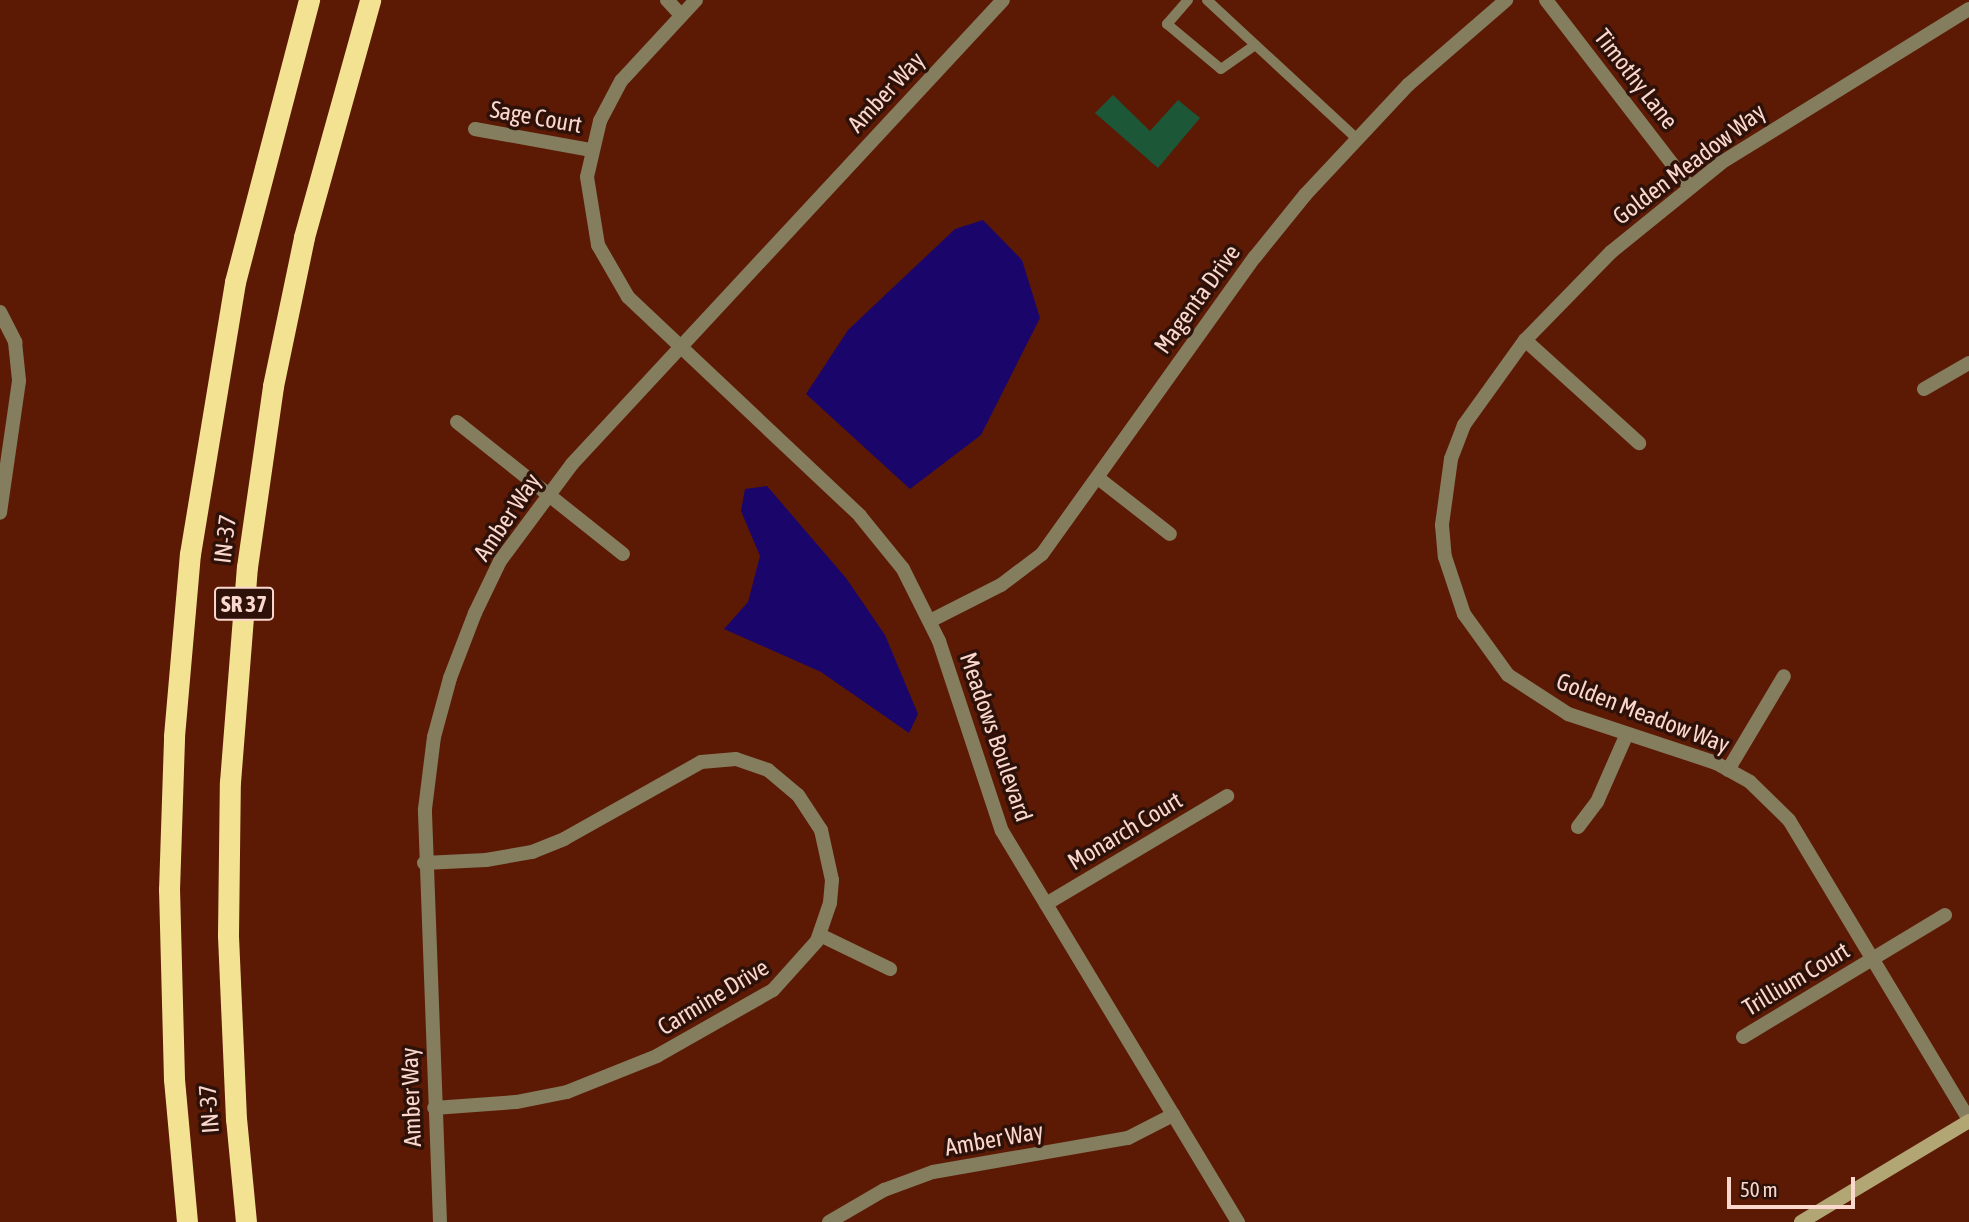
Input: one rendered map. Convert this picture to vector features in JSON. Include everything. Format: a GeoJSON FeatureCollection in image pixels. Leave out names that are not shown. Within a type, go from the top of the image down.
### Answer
{"type":"FeatureCollection","features":[{"type":"Feature","properties":{"kind":"highway","name":"IN-37"},"geometry":{"type":"LineString","coordinates":[[187,1222],[169,953],[178,674],[190,554],[218,369],[255,192],[309,0]]}},
{"type":"Feature","properties":{"kind":"highway","name":"IN-37"},"geometry":{"type":"LineString","coordinates":[[246,1222],[236,1119],[228,935],[230,782],[247,567],[273,386],[301,249],[370,0]]}},
{"type":"Feature","properties":{"kind":"street"},"geometry":{"type":"LineString","coordinates":[[667,0],[681,15]]}},
{"type":"Feature","properties":{"kind":"street","name":"Meadows Boulevard"},"geometry":{"type":"LineString","coordinates":[[696,0],[621,81],[609,98],[590,150],[589,202],[607,265],[628,298],[881,539],[930,621],[1002,831],[1238,1222]]}},
{"type":"Feature","properties":{"kind":"street","name":"Amber Way"},"geometry":{"type":"LineString","coordinates":[[440,1222],[424,863],[429,774],[450,678],[500,561],[549,494],[681,346],[1003,0]]}},
{"type":"Feature","properties":{"kind":"street","name":"Magenta Drive"},"geometry":{"type":"LineString","coordinates":[[930,621],[1001,585],[1042,554],[1255,257],[1356,138],[1408,85],[1506,0]]}},
{"type":"Feature","properties":{"kind":"street","name":"Timothy Lane"},"geometry":{"type":"LineString","coordinates":[[1546,0],[1690,187]]}},
{"type":"Feature","properties":{"kind":"street","name":"Golden Meadow Way"},"geometry":{"type":"LineString","coordinates":[[1969,9],[1799,112],[1690,187],[1611,252],[1525,340],[1464,425],[1451,459],[1443,497],[1445,557],[1464,614],[1508,675],[1568,714],[1626,736],[1693,753],[1728,770],[1765,794],[1789,820],[1969,1120]]}},
{"type":"Feature","properties":{"kind":"street","name":"Sage Court"},"geometry":{"type":"LineString","coordinates":[[475,129],[590,150]]}},
{"type":"Feature","properties":{"kind":"street"},"geometry":{"type":"LineString","coordinates":[[0,312],[15,342],[19,381],[0,513]]}},
{"type":"Feature","properties":{"kind":"street"},"geometry":{"type":"LineString","coordinates":[[1525,340],[1639,443]]}},
{"type":"Feature","properties":{"kind":"street"},"geometry":{"type":"LineString","coordinates":[[1924,389],[1969,363]]}},
{"type":"Feature","properties":{"kind":"street"},"geometry":{"type":"LineString","coordinates":[[457,422],[623,554]]}},
{"type":"Feature","properties":{"kind":"street"},"geometry":{"type":"LineString","coordinates":[[1098,478],[1170,534]]}},
{"type":"Feature","properties":{"kind":"street"},"geometry":{"type":"LineString","coordinates":[[1728,770],[1784,677]]}},
{"type":"Feature","properties":{"kind":"street"},"geometry":{"type":"LineString","coordinates":[[1578,827],[1597,802],[1626,736]]}},
{"type":"Feature","properties":{"kind":"street","name":"Carmine Drive"},"geometry":{"type":"LineString","coordinates":[[424,863],[486,860],[540,850],[701,762],[736,760],[783,781],[821,830],[832,880],[820,935],[806,958],[773,990],[657,1056],[567,1092],[516,1102],[434,1108]]}},
{"type":"Feature","properties":{"kind":"street","name":"Monarch Court"},"geometry":{"type":"LineString","coordinates":[[1046,904],[1227,796]]}},
{"type":"Feature","properties":{"kind":"street","name":"Trillium Court"},"geometry":{"type":"LineString","coordinates":[[1743,1037],[1945,915]]}},
{"type":"Feature","properties":{"kind":"street"},"geometry":{"type":"LineString","coordinates":[[820,935],[890,969]]}},
{"type":"Feature","properties":{"kind":"street","name":"Amber Way"},"geometry":{"type":"LineString","coordinates":[[829,1222],[884,1190],[933,1172],[1128,1138],[1173,1115]]}},
{"type":"Feature","properties":{"kind":"street"},"geometry":{"type":"LineString","coordinates":[[1801,1222],[1969,1120]]}},
{"type":"Feature","properties":{"kind":"lane"},"geometry":{"type":"LineString","coordinates":[[1188,0],[1167,24],[1221,69],[1255,45]]}},
{"type":"Feature","properties":{"kind":"lane"},"geometry":{"type":"LineString","coordinates":[[1208,0],[1356,138]]}},
{"type":"Feature","properties":{"kind":"green space"},"geometry":{"type":"Polygon","coordinates":[[[1113,95],[1150,131],[1178,100],[1200,118],[1158,168],[1095,113],[1113,95]]]}},
{"type":"Feature","properties":{"kind":"shaded area"},"geometry":{"type":"Polygon","coordinates":[[[983,220],[1022,260],[1040,318],[981,435],[910,489],[806,394],[848,330],[955,229],[983,220]]]}},
{"type":"Feature","properties":{"kind":"shaded area"},"geometry":{"type":"Polygon","coordinates":[[[767,486],[846,578],[885,635],[918,714],[909,733],[821,672],[724,629],[748,602],[760,556],[741,511],[745,489],[767,486]]]}}]}
